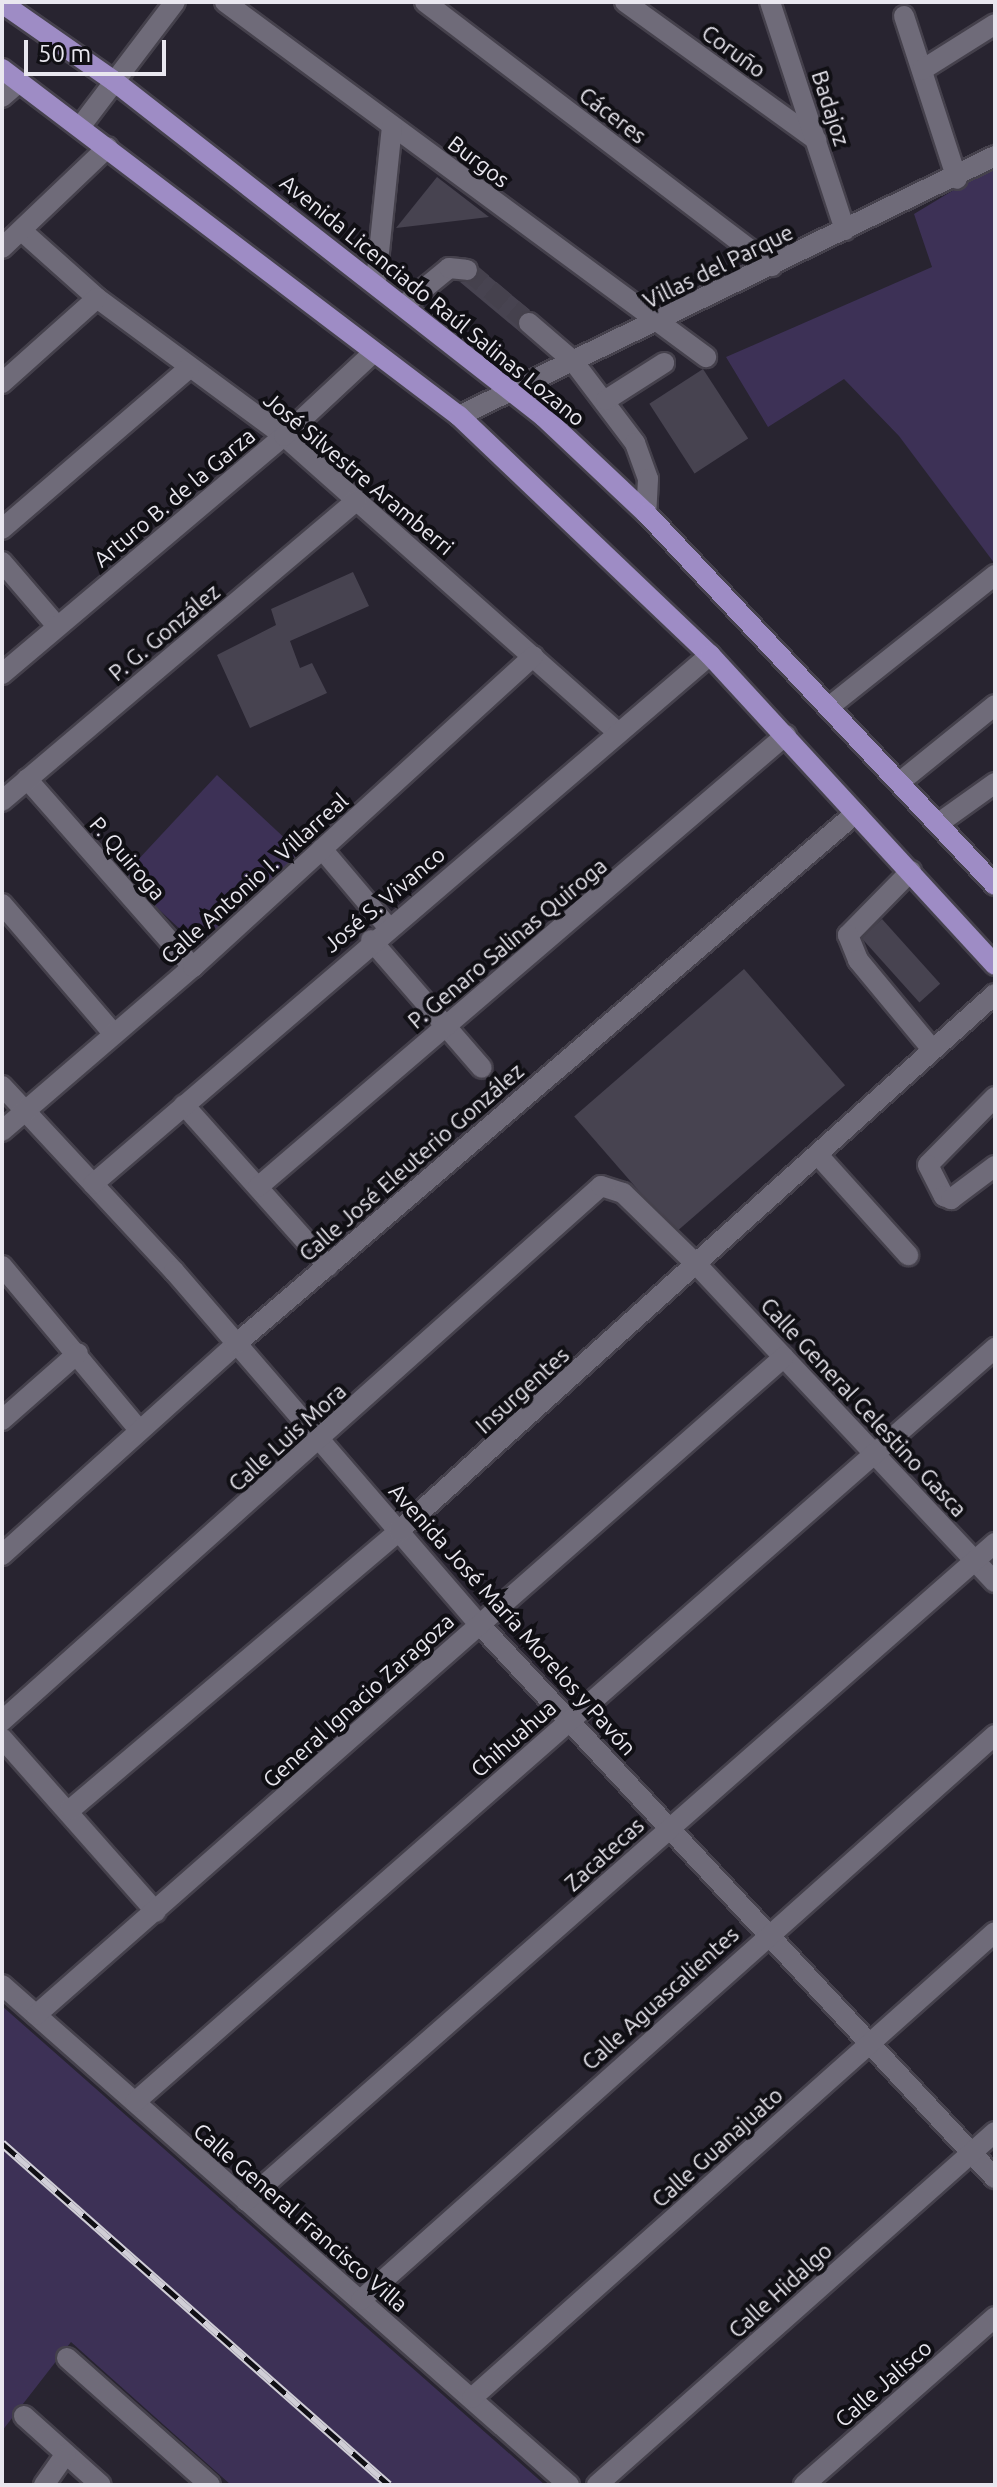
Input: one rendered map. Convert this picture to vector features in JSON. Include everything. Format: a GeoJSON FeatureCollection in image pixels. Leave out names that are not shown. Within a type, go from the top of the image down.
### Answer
{"type":"FeatureCollection","features":[{"type":"Feature","properties":{"kind":"main road","name":"Avenida Licenciado Raúl Salinas Lozano"},"geometry":{"type":"LineString","coordinates":[[2,3],[114,81],[376,281],[509,389],[646,513],[995,885]]}},
{"type":"Feature","properties":{"kind":"main road"},"geometry":{"type":"LineString","coordinates":[[2,69],[459,416],[710,655],[995,965]]}},
{"type":"Feature","properties":{"kind":"street"},"geometry":{"type":"LineString","coordinates":[[80,127],[175,2]]}},
{"type":"Feature","properties":{"kind":"street","name":"Burgos"},"geometry":{"type":"LineString","coordinates":[[225,2],[706,357]]}},
{"type":"Feature","properties":{"kind":"street","name":"Cáceres"},"geometry":{"type":"LineString","coordinates":[[425,2],[772,266]]}},
{"type":"Feature","properties":{"kind":"street","name":"Coruño"},"geometry":{"type":"LineString","coordinates":[[625,2],[816,140]]}},
{"type":"Feature","properties":{"kind":"street","name":"Badajoz"},"geometry":{"type":"LineString","coordinates":[[770,2],[845,230]]}},
{"type":"Feature","properties":{"kind":"street"},"geometry":{"type":"LineString","coordinates":[[904,16],[957,179]]}},
{"type":"Feature","properties":{"kind":"street"},"geometry":{"type":"LineString","coordinates":[[922,70],[995,24]]}},
{"type":"Feature","properties":{"kind":"street"},"geometry":{"type":"LineString","coordinates":[[2,97],[19,82]]}},
{"type":"Feature","properties":{"kind":"street"},"geometry":{"type":"LineString","coordinates":[[376,281],[392,126]]}},
{"type":"Feature","properties":{"kind":"street"},"geometry":{"type":"LineString","coordinates":[[2,248],[108,147]]}},
{"type":"Feature","properties":{"kind":"street","name":"Villas del Parque"},"geometry":{"type":"LineString","coordinates":[[459,416],[509,389],[657,323],[845,230],[957,179],[995,156]]}},
{"type":"Feature","properties":{"kind":"street","name":"José Silvestre Aramberri"},"geometry":{"type":"LineString","coordinates":[[22,231],[97,298],[284,436],[618,733]]}},
{"type":"Feature","properties":{"kind":"street"},"geometry":{"type":"LineString","coordinates":[[404,305],[449,268],[467,270]]}},
{"type":"Feature","properties":{"kind":"street"},"geometry":{"type":"LineString","coordinates":[[2,383],[97,298]]}},
{"type":"Feature","properties":{"kind":"street"},"geometry":{"type":"LineString","coordinates":[[529,323],[573,361],[606,400],[646,467],[646,513]]}},
{"type":"Feature","properties":{"kind":"street","name":"Arturo B. de la Garza"},"geometry":{"type":"LineString","coordinates":[[2,674],[284,436],[373,353]]}},
{"type":"Feature","properties":{"kind":"street"},"geometry":{"type":"LineString","coordinates":[[606,400],[664,363]]}},
{"type":"Feature","properties":{"kind":"street"},"geometry":{"type":"LineString","coordinates":[[2,529],[189,368]]}},
{"type":"Feature","properties":{"kind":"street","name":"P. G. González"},"geometry":{"type":"LineString","coordinates":[[2,801],[357,500]]}},
{"type":"Feature","properties":{"kind":"street"},"geometry":{"type":"LineString","coordinates":[[2,562],[57,626]]}},
{"type":"Feature","properties":{"kind":"street"},"geometry":{"type":"LineString","coordinates":[[829,707],[995,575]]}},
{"type":"Feature","properties":{"kind":"street","name":"José S. Vivanco"},"geometry":{"type":"LineString","coordinates":[[93,1184],[387,926],[710,655]]}},
{"type":"Feature","properties":{"kind":"street","name":"Calle Antonio I. Villarreal"},"geometry":{"type":"LineString","coordinates":[[2,1131],[193,967],[533,656]]}},
{"type":"Feature","properties":{"kind":"street"},"geometry":{"type":"LineString","coordinates":[[900,782],[995,705]]}},
{"type":"Feature","properties":{"kind":"street","name":"P. Genaro Salinas Quiroga"},"geometry":{"type":"LineString","coordinates":[[258,1187],[786,735]]}},
{"type":"Feature","properties":{"kind":"street","name":"P. Quiroga"},"geometry":{"type":"LineString","coordinates":[[27,779],[193,967]]}},
{"type":"Feature","properties":{"kind":"street"},"geometry":{"type":"LineString","coordinates":[[939,823],[995,783]]}},
{"type":"Feature","properties":{"kind":"street","name":"Calle José Eleuterio González"},"geometry":{"type":"LineString","coordinates":[[2,1555],[236,1344],[856,813]]}},
{"type":"Feature","properties":{"kind":"street"},"geometry":{"type":"LineString","coordinates":[[322,849],[387,926]]}},
{"type":"Feature","properties":{"kind":"street"},"geometry":{"type":"LineString","coordinates":[[911,871],[853,924],[849,947],[932,1049]]}},
{"type":"Feature","properties":{"kind":"street"},"geometry":{"type":"LineString","coordinates":[[2,904],[113,1033]]}},
{"type":"Feature","properties":{"kind":"street"},"geometry":{"type":"LineString","coordinates":[[371,940],[482,1068]]}},
{"type":"Feature","properties":{"kind":"street","name":"Insurgentes"},"geometry":{"type":"LineString","coordinates":[[70,1810],[399,1531],[995,994]]}},
{"type":"Feature","properties":{"kind":"street","name":"Avenida José María Morelos y Pavón"},"geometry":{"type":"LineString","coordinates":[[2,1086],[236,1344],[480,1625],[571,1719],[995,2178]]}},
{"type":"Feature","properties":{"kind":"street"},"geometry":{"type":"LineString","coordinates":[[995,1097],[928,1165],[944,1196],[951,1199],[995,1166]]}},
{"type":"Feature","properties":{"kind":"street"},"geometry":{"type":"LineString","coordinates":[[184,1105],[328,1266]]}},
{"type":"Feature","properties":{"kind":"street"},"geometry":{"type":"LineString","coordinates":[[818,1155],[908,1255]]}},
{"type":"Feature","properties":{"kind":"street","name":"Calle General Celestino Gasca"},"geometry":{"type":"LineString","coordinates":[[601,1186],[623,1193],[697,1265],[876,1450],[995,1582]]}},
{"type":"Feature","properties":{"kind":"street","name":"Calle Luis Mora"},"geometry":{"type":"LineString","coordinates":[[2,1721],[320,1441],[601,1186]]}},
{"type":"Feature","properties":{"kind":"street"},"geometry":{"type":"LineString","coordinates":[[3,1270],[78,1353],[139,1430]]}},
{"type":"Feature","properties":{"kind":"street","name":"Chihuahua"},"geometry":{"type":"LineString","coordinates":[[135,2102],[995,1348]]}},
{"type":"Feature","properties":{"kind":"street"},"geometry":{"type":"LineString","coordinates":[[2,1420],[78,1353]]}},
{"type":"Feature","properties":{"kind":"street","name":"General Ignacio Zaragoza"},"geometry":{"type":"LineString","coordinates":[[36,2015],[784,1357]]}},
{"type":"Feature","properties":{"kind":"street","name":"Zacatecas"},"geometry":{"type":"LineString","coordinates":[[246,2201],[995,1543]]}},
{"type":"Feature","properties":{"kind":"street","name":"Calle Aguascalientes"},"geometry":{"type":"LineString","coordinates":[[361,2300],[769,1932],[995,1735]]}},
{"type":"Feature","properties":{"kind":"street"},"geometry":{"type":"LineString","coordinates":[[2,1738],[70,1810],[156,1912]]}},
{"type":"Feature","properties":{"kind":"street","name":"Calle Guanajuato"},"geometry":{"type":"LineString","coordinates":[[472,2398],[995,1932]]}},
{"type":"Feature","properties":{"kind":"street","name":"Calle General Francisco Villa"},"geometry":{"type":"LineString","coordinates":[[2,1985],[569,2485]]}},
{"type":"Feature","properties":{"kind":"street","name":"Calle Hidalgo"},"geometry":{"type":"LineString","coordinates":[[597,2485],[995,2132]]}},
{"type":"Feature","properties":{"kind":"street","name":"Calle Jalisco"},"geometry":{"type":"LineString","coordinates":[[804,2485],[995,2317]]}},
{"type":"Feature","properties":{"kind":"street"},"geometry":{"type":"LineString","coordinates":[[67,2358],[210,2485]]}},
{"type":"Feature","properties":{"kind":"street"},"geometry":{"type":"LineString","coordinates":[[24,2416],[101,2485]]}},
{"type":"Feature","properties":{"kind":"street"},"geometry":{"type":"LineString","coordinates":[[44,2485],[66,2454]]}},
{"type":"Feature","properties":{"kind":"shaded area"},"geometry":{"type":"Polygon","coordinates":[[[995,165],[995,564],[899,436],[844,379],[768,427],[726,357],[932,267],[914,214],[995,165]]]}},
{"type":"Feature","properties":{"kind":"shaded area"},"geometry":{"type":"Polygon","coordinates":[[[217,775],[300,852],[206,953],[123,876],[217,775]]]}},
{"type":"Feature","properties":{"kind":"shaded area"},"geometry":{"type":"Polygon","coordinates":[[[2,2006],[545,2485],[231,2485],[71,2342],[2,2431],[2,2006]]]}},
{"type":"Feature","properties":{"kind":"building"},"geometry":{"type":"Polygon","coordinates":[[[437,177],[489,217],[396,228],[437,177]]]}},
{"type":"Feature","properties":{"kind":"building"},"geometry":{"type":"Polygon","coordinates":[[[479,268],[530,310],[516,320],[520,332],[460,282],[473,282],[479,268]]]}},
{"type":"Feature","properties":{"kind":"building"},"geometry":{"type":"Polygon","coordinates":[[[703,369],[748,439],[695,473],[649,404],[703,369]]]}},
{"type":"Feature","properties":{"kind":"building"},"geometry":{"type":"Polygon","coordinates":[[[353,572],[369,606],[290,641],[300,668],[312,663],[327,693],[250,728],[217,655],[276,625],[271,609],[353,572]]]}},
{"type":"Feature","properties":{"kind":"building"},"geometry":{"type":"Polygon","coordinates":[[[882,919],[940,984],[919,1002],[861,938],[882,919]]]}},
{"type":"Feature","properties":{"kind":"building"},"geometry":{"type":"Polygon","coordinates":[[[744,969],[845,1085],[675,1233],[574,1117],[744,969]]]}},
{"type":"Feature","properties":{"kind":"tunnel"},"geometry":{"type":"LineString","coordinates":[[467,270],[529,323]]}},
{"type":"Feature","properties":{"kind":"railway"},"geometry":{"type":"LineString","coordinates":[[2,2143],[389,2485]]}}]}
